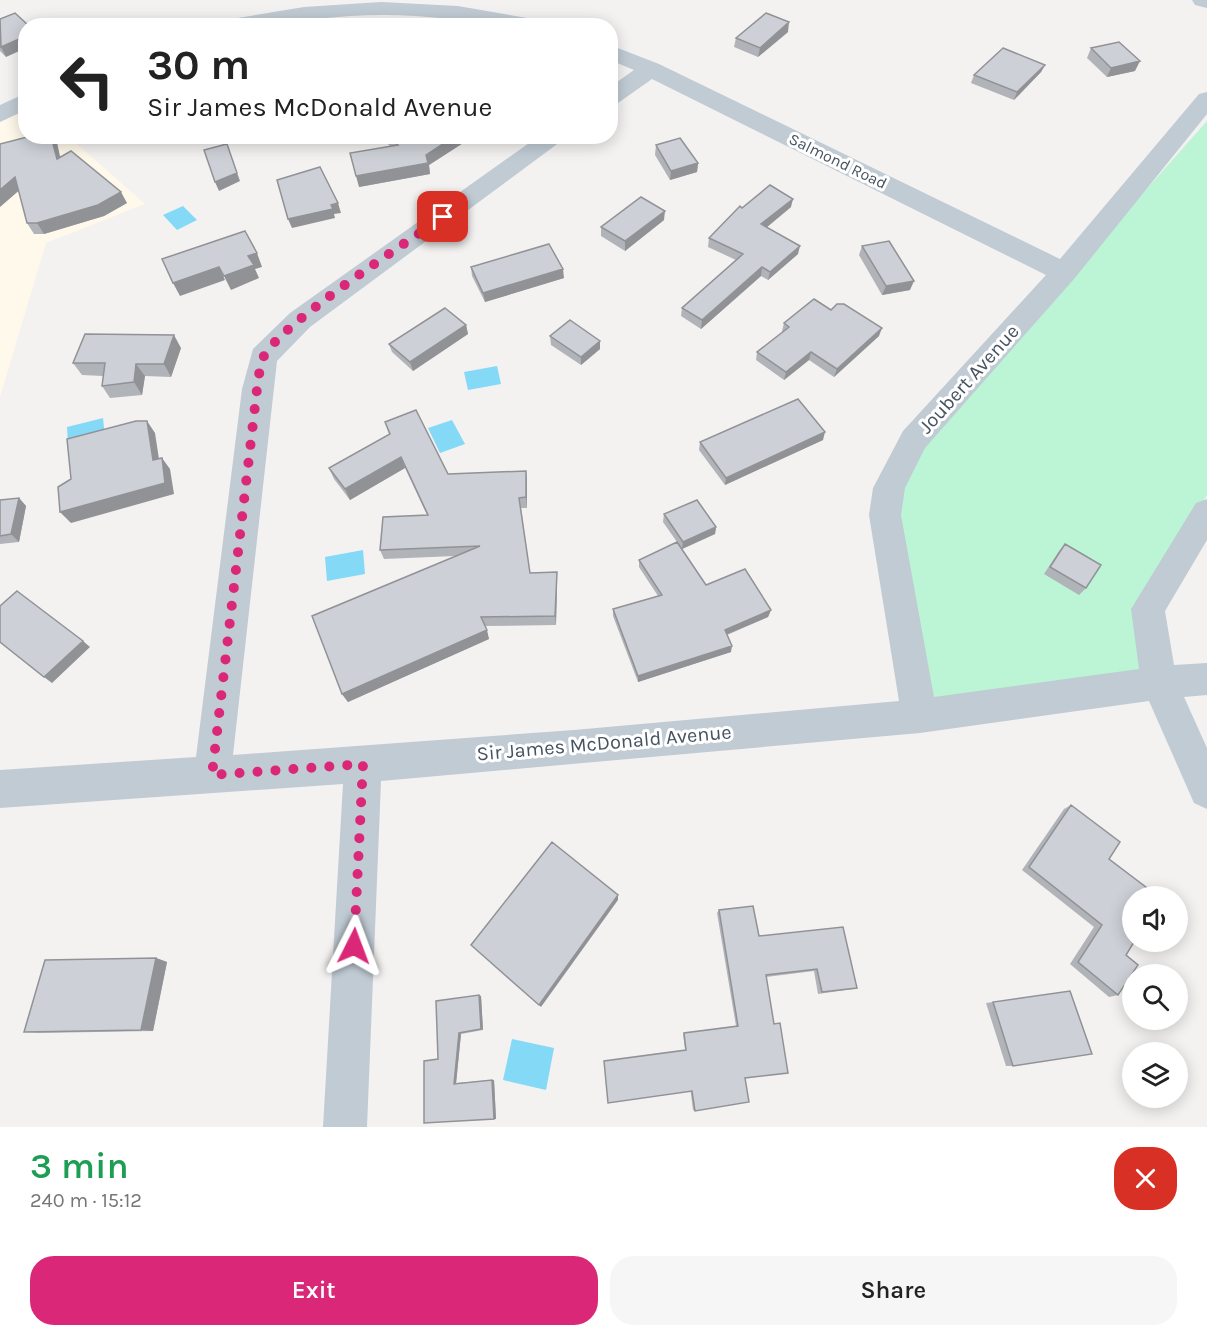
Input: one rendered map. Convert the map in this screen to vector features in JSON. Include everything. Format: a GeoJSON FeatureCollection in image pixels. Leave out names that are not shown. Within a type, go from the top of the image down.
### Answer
{"type":"FeatureCollection","features":[{"type":"Feature","properties":{"kind":"street"},"geometry":{"type":"LineString","coordinates":[[1203,0],[1207,2]]}},
{"type":"Feature","properties":{"kind":"street"},"geometry":{"type":"LineString","coordinates":[[273,18],[301,13],[362,8],[469,13],[494,18]]}},
{"type":"Feature","properties":{"kind":"street","name":"Salmond Road"},"geometry":{"type":"LineString","coordinates":[[618,55],[651,69],[1064,272]]}},
{"type":"Feature","properties":{"kind":"street"},"geometry":{"type":"LineString","coordinates":[[618,92],[651,69]]}},
{"type":"Feature","properties":{"kind":"street","name":"Joubert Avenue"},"geometry":{"type":"LineString","coordinates":[[920,716],[885,515],[889,488],[914,440],[1064,272],[1207,99]]}},
{"type":"Feature","properties":{"kind":"street"},"geometry":{"type":"LineString","coordinates":[[0,115],[18,105]]}},
{"type":"Feature","properties":{"kind":"street"},"geometry":{"type":"LineString","coordinates":[[212,775],[257,389],[263,357],[308,314],[545,144]]}},
{"type":"Feature","properties":{"kind":"street"},"geometry":{"type":"LineString","coordinates":[[1207,512],[1148,609],[1159,682],[1207,790]]}},
{"type":"Feature","properties":{"kind":"street","name":"Sir James McDonald Avenue"},"geometry":{"type":"LineString","coordinates":[[0,789],[363,764],[920,716],[1159,682],[1207,679]]}},
{"type":"Feature","properties":{"kind":"street"},"geometry":{"type":"LineString","coordinates":[[345,1127],[363,764]]}},
{"type":"Feature","properties":{"kind":"shaded area"},"geometry":{"type":"Polygon","coordinates":[[[18,112],[18,144],[77,144],[145,204],[46,243],[0,397],[0,122],[18,112]]]}},
{"type":"Feature","properties":{"kind":"green space"},"geometry":{"type":"Polygon","coordinates":[[[1207,121],[1207,495],[1140,605],[1148,676],[929,704],[897,491],[920,444],[1207,121]]]}},
{"type":"Feature","properties":{"kind":"water"},"geometry":{"type":"Polygon","coordinates":[[[183,206],[197,220],[177,230],[163,215],[183,206]]]}},
{"type":"Feature","properties":{"kind":"water"},"geometry":{"type":"Polygon","coordinates":[[[497,366],[501,384],[468,390],[464,372],[497,366]]]}},
{"type":"Feature","properties":{"kind":"water"},"geometry":{"type":"Polygon","coordinates":[[[103,418],[105,437],[68,446],[67,427],[103,418]]]}},
{"type":"Feature","properties":{"kind":"water"},"geometry":{"type":"Polygon","coordinates":[[[452,420],[465,444],[440,453],[428,428],[452,420]]]}},
{"type":"Feature","properties":{"kind":"water"},"geometry":{"type":"Polygon","coordinates":[[[363,550],[365,574],[327,581],[325,557],[363,550]]]}},
{"type":"Feature","properties":{"kind":"water"},"geometry":{"type":"Polygon","coordinates":[[[512,1039],[554,1048],[546,1090],[503,1080],[512,1039]]]}},
{"type":"Feature","properties":{"kind":"building"},"geometry":{"type":"Polygon","coordinates":[[[15,13],[20,18],[18,18],[18,40],[1,47],[0,19],[15,13]]]}},
{"type":"Feature","properties":{"kind":"building"},"geometry":{"type":"Polygon","coordinates":[[[766,13],[789,22],[760,48],[736,38],[766,13]]]}},
{"type":"Feature","properties":{"kind":"building"},"geometry":{"type":"Polygon","coordinates":[[[1119,42],[1140,61],[1111,68],[1091,48],[1119,42]]]}},
{"type":"Feature","properties":{"kind":"building"},"geometry":{"type":"Polygon","coordinates":[[[1003,48],[1045,65],[1017,92],[974,75],[1003,48]]]}},
{"type":"Feature","properties":{"kind":"building"},"geometry":{"type":"Polygon","coordinates":[[[680,138],[698,163],[671,171],[656,145],[680,138]]]}},
{"type":"Feature","properties":{"kind":"building"},"geometry":{"type":"Polygon","coordinates":[[[18,139],[18,144],[53,144],[57,159],[71,151],[121,192],[98,205],[37,223],[27,223],[15,177],[0,190],[0,144],[18,139]]]}},
{"type":"Feature","properties":{"kind":"building"},"geometry":{"type":"Polygon","coordinates":[[[227,144],[237,173],[215,182],[204,150],[227,144]]]}},
{"type":"Feature","properties":{"kind":"building"},"geometry":{"type":"Polygon","coordinates":[[[443,144],[426,155],[428,163],[356,176],[350,153],[398,145],[443,144]]]}},
{"type":"Feature","properties":{"kind":"building"},"geometry":{"type":"Polygon","coordinates":[[[320,167],[338,203],[331,205],[333,209],[288,219],[277,180],[320,167]]]}},
{"type":"Feature","properties":{"kind":"building"},"geometry":{"type":"Polygon","coordinates":[[[770,185],[793,199],[761,224],[800,246],[770,272],[762,267],[702,320],[682,308],[743,254],[709,238],[740,206],[742,208],[770,185]]]}},
{"type":"Feature","properties":{"kind":"building"},"geometry":{"type":"Polygon","coordinates":[[[641,197],[665,211],[625,241],[601,227],[641,197]]]}},
{"type":"Feature","properties":{"kind":"building"},"geometry":{"type":"Polygon","coordinates":[[[245,231],[257,253],[248,256],[254,265],[224,276],[219,267],[173,283],[162,259],[245,231]]]}},
{"type":"Feature","properties":{"kind":"building"},"geometry":{"type":"Polygon","coordinates":[[[889,241],[914,281],[886,286],[862,246],[889,241]]]}},
{"type":"Feature","properties":{"kind":"building"},"geometry":{"type":"Polygon","coordinates":[[[549,244],[563,269],[483,293],[471,267],[549,244]]]}},
{"type":"Feature","properties":{"kind":"building"},"geometry":{"type":"Polygon","coordinates":[[[814,299],[831,310],[837,304],[844,304],[882,328],[837,369],[811,352],[786,372],[757,352],[789,327],[784,323],[814,299]]]}},
{"type":"Feature","properties":{"kind":"building"},"geometry":{"type":"Polygon","coordinates":[[[445,308],[466,325],[410,362],[389,344],[445,308]]]}},
{"type":"Feature","properties":{"kind":"building"},"geometry":{"type":"Polygon","coordinates":[[[570,320],[600,341],[581,357],[550,336],[570,320]]]}},
{"type":"Feature","properties":{"kind":"building"},"geometry":{"type":"Polygon","coordinates":[[[85,334],[174,335],[164,364],[136,364],[134,382],[102,386],[105,363],[73,363],[85,334]]]}},
{"type":"Feature","properties":{"kind":"building"},"geometry":{"type":"Polygon","coordinates":[[[798,399],[825,432],[726,478],[700,442],[798,399]]]}},
{"type":"Feature","properties":{"kind":"building"},"geometry":{"type":"Polygon","coordinates":[[[416,410],[448,474],[526,471],[526,497],[519,498],[530,573],[557,572],[555,616],[481,617],[487,630],[342,694],[312,616],[480,546],[380,550],[383,517],[428,515],[401,457],[345,489],[329,468],[390,434],[385,422],[416,410]]]}},
{"type":"Feature","properties":{"kind":"building"},"geometry":{"type":"Polygon","coordinates":[[[136,421],[147,421],[153,460],[162,458],[165,483],[60,512],[58,487],[71,479],[67,439],[136,421]]]}},
{"type":"Feature","properties":{"kind":"building"},"geometry":{"type":"Polygon","coordinates":[[[19,498],[11,534],[0,536],[0,500],[19,498]]]}},
{"type":"Feature","properties":{"kind":"building"},"geometry":{"type":"Polygon","coordinates":[[[697,500],[716,527],[683,542],[664,514],[697,500]]]}},
{"type":"Feature","properties":{"kind":"building"},"geometry":{"type":"Polygon","coordinates":[[[677,542],[706,585],[745,569],[771,610],[725,630],[732,646],[638,676],[613,609],[662,595],[639,560],[677,542]]]}},
{"type":"Feature","properties":{"kind":"building"},"geometry":{"type":"Polygon","coordinates":[[[1065,544],[1101,565],[1086,588],[1050,567],[1065,544]]]}},
{"type":"Feature","properties":{"kind":"building"},"geometry":{"type":"Polygon","coordinates":[[[17,591],[83,641],[44,677],[0,642],[0,606],[17,591]]]}},
{"type":"Feature","properties":{"kind":"building"},"geometry":{"type":"Polygon","coordinates":[[[1071,805],[1120,842],[1109,859],[1145,886],[1122,886],[1122,952],[1128,952],[1126,955],[1137,964],[1122,964],[1122,989],[1118,995],[1078,962],[1102,925],[1029,867],[1071,805]]]}},
{"type":"Feature","properties":{"kind":"building"},"geometry":{"type":"Polygon","coordinates":[[[552,842],[618,895],[539,1005],[471,945],[552,842]]]}},
{"type":"Feature","properties":{"kind":"building"},"geometry":{"type":"Polygon","coordinates":[[[753,906],[759,936],[843,927],[857,988],[822,992],[817,969],[766,975],[774,1024],[780,1023],[788,1073],[745,1078],[749,1102],[695,1111],[692,1091],[608,1103],[604,1061],[686,1050],[684,1033],[738,1026],[719,910],[753,906]]]}},
{"type":"Feature","properties":{"kind":"building"},"geometry":{"type":"Polygon","coordinates":[[[156,958],[141,1030],[24,1032],[45,960],[156,958]]]}},
{"type":"Feature","properties":{"kind":"building"},"geometry":{"type":"Polygon","coordinates":[[[1070,991],[1092,1054],[1013,1066],[993,1002],[1070,991]]]}},
{"type":"Feature","properties":{"kind":"building"},"geometry":{"type":"Polygon","coordinates":[[[479,995],[481,1029],[459,1033],[454,1084],[492,1080],[494,1119],[424,1123],[424,1061],[438,1059],[436,1001],[479,995]]]}},
{"type":"Feature","properties":{"kind":"route"},"geometry":{"type":"LineString","coordinates":[[354,946],[363,764],[212,775],[257,389],[263,357],[277,341],[330,297],[443,217]]}}]}
